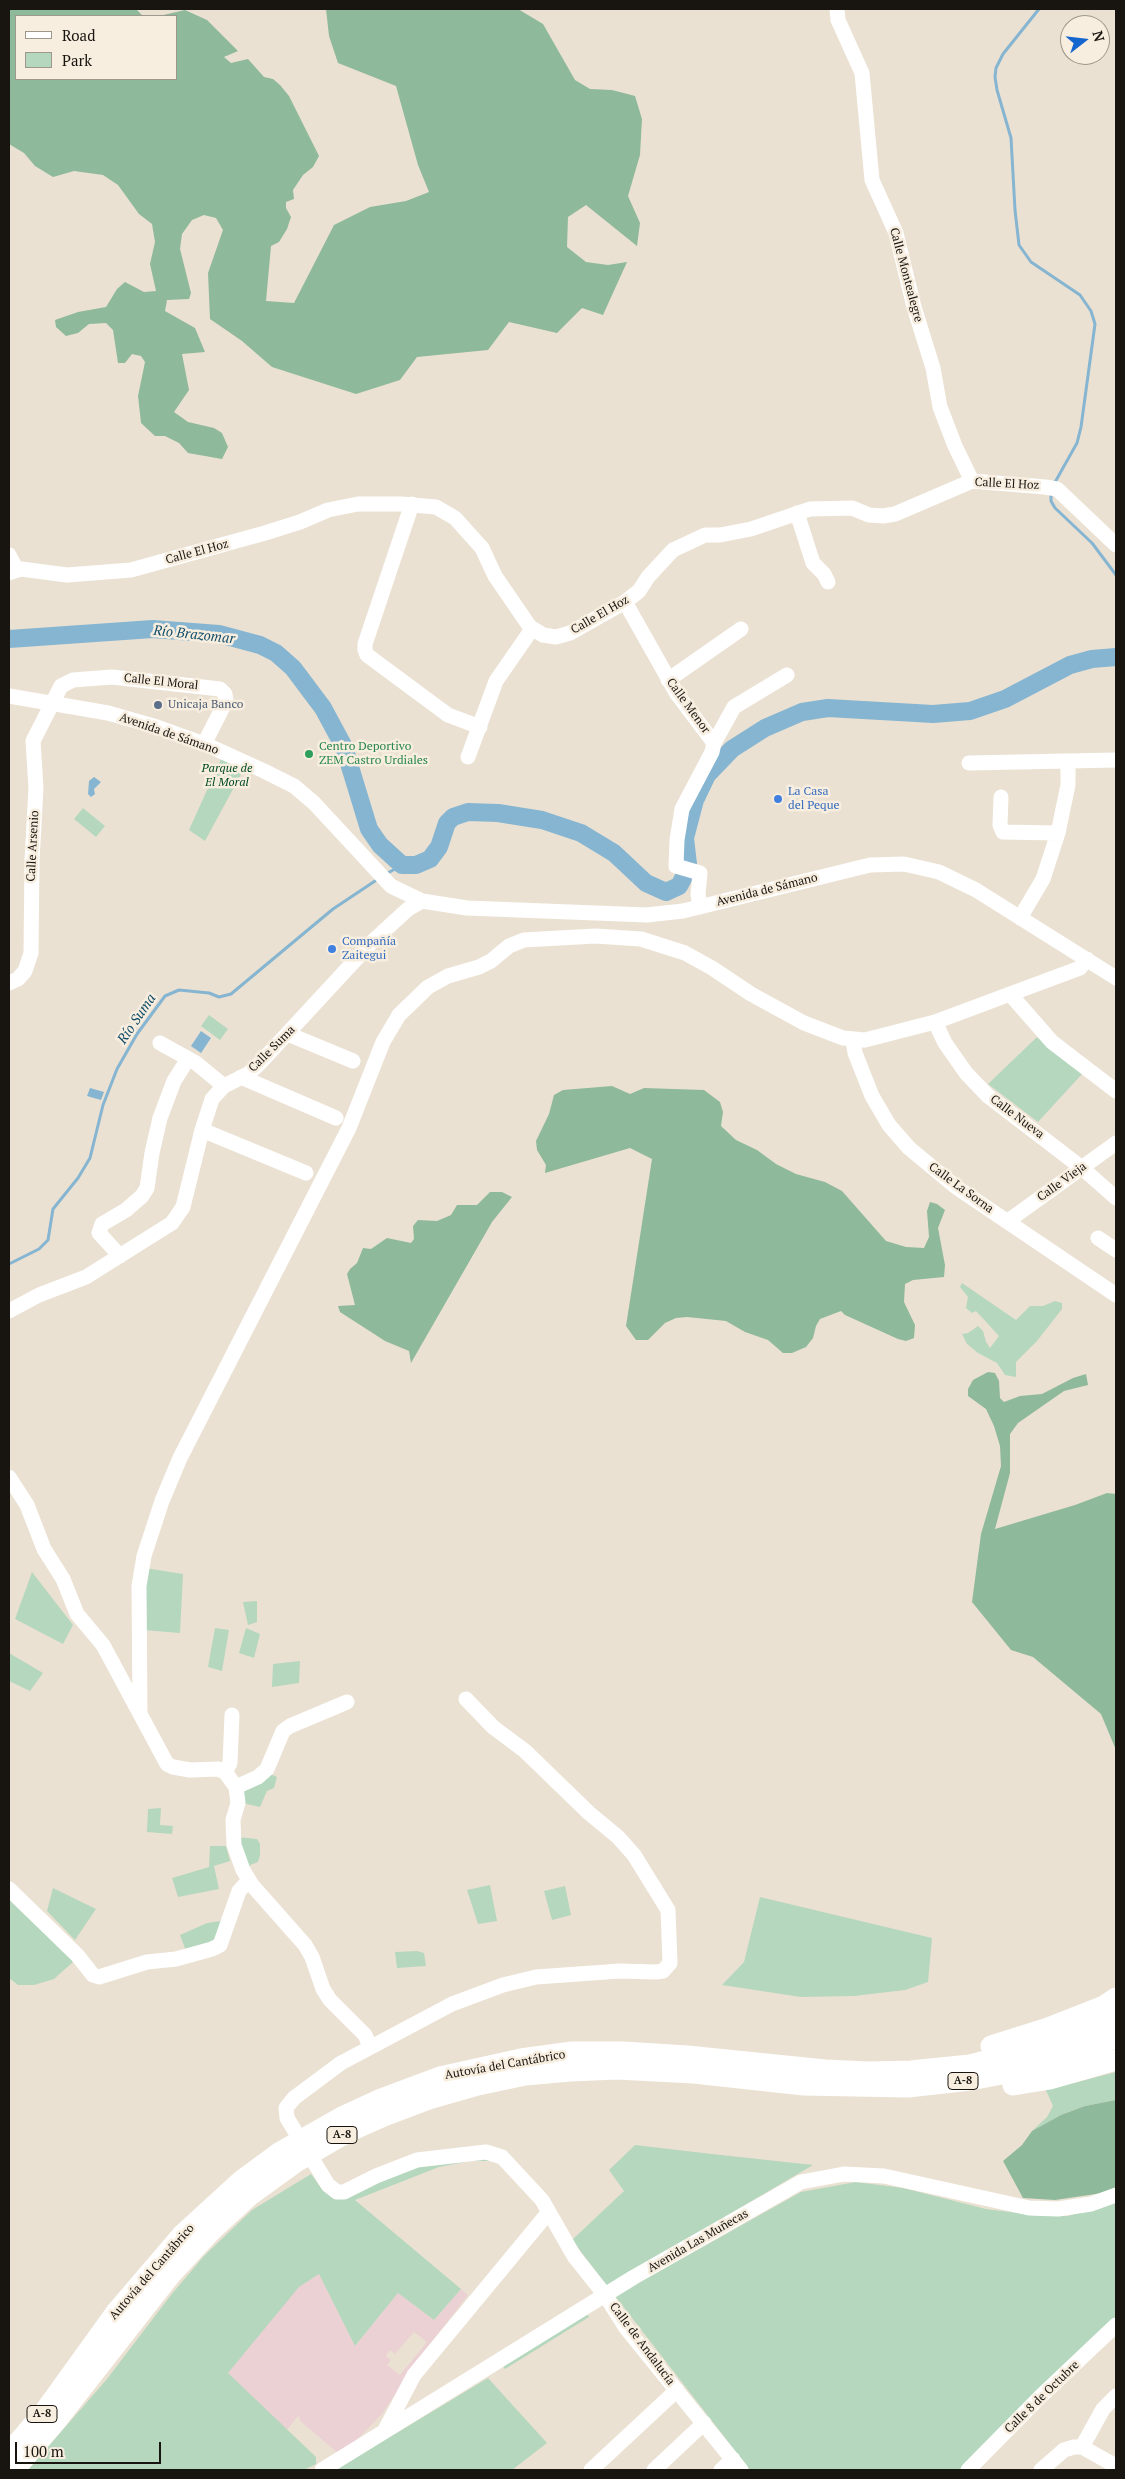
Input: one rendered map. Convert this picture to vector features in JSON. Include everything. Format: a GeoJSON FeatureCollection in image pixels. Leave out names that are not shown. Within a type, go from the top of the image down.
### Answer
{"type":"FeatureCollection","features":[{"type":"Feature","properties":{"kind":"highway"},"geometry":{"type":"LineString","coordinates":[[910,2079],[944,2058],[1007,2042],[1048,2028],[1104,2006],[1116,1998]]}},
{"type":"Feature","properties":{"kind":"highway","name":"Autovía del Cantábrico"},"geometry":{"type":"LineString","coordinates":[[9,2453],[45,2411],[118,2311],[182,2235],[241,2181],[279,2153],[344,2116],[381,2099],[440,2077],[521,2059],[572,2052],[623,2052],[687,2056],[910,2079],[1065,2041],[1116,2019]]}},
{"type":"Feature","properties":{"kind":"highway","name":"Autovía del Cantábrico"},"geometry":{"type":"LineString","coordinates":[[14,2470],[56,2421],[171,2274],[211,2230],[249,2196],[296,2162],[348,2132],[384,2116],[429,2099],[478,2085],[525,2075],[570,2071],[625,2069],[694,2072],[804,2084],[910,2079],[970,2080],[1018,2071],[1064,2059],[1116,2037]]}},
{"type":"Feature","properties":{"kind":"highway"},"geometry":{"type":"LineString","coordinates":[[910,2079],[948,2093],[1050,2079],[1116,2060]]}},
{"type":"Feature","properties":{"kind":"street","name":"Calle Montealegre"},"geometry":{"type":"LineString","coordinates":[[837,9],[838,20],[862,73],[872,180],[896,233],[914,307],[933,368],[940,407],[955,446],[972,481]]}},
{"type":"Feature","properties":{"kind":"street","name":"Calle El Hoz"},"geometry":{"type":"LineString","coordinates":[[13,571],[32,569],[67,575],[131,570],[274,530],[328,510],[358,504],[436,506],[455,518],[466,528],[482,548],[495,576],[532,629],[543,635],[556,637],[570,633],[625,602],[639,591],[648,577],[673,550],[704,535],[720,535],[751,529],[810,509],[852,508],[869,515],[894,514],[972,481],[1051,488],[1116,545]]}},
{"type":"Feature","properties":{"kind":"street"},"geometry":{"type":"LineString","coordinates":[[412,504],[365,644],[365,650],[367,655],[448,715],[480,727]]}},
{"type":"Feature","properties":{"kind":"street"},"geometry":{"type":"LineString","coordinates":[[798,513],[813,563],[824,574],[828,582]]}},
{"type":"Feature","properties":{"kind":"street"},"geometry":{"type":"LineString","coordinates":[[9,555],[13,571]]}},
{"type":"Feature","properties":{"kind":"street","name":"Calle Menor"},"geometry":{"type":"LineString","coordinates":[[625,602],[668,680],[714,743],[712,752],[682,809],[676,866],[700,873],[698,894],[700,907]]}},
{"type":"Feature","properties":{"kind":"street"},"geometry":{"type":"LineString","coordinates":[[468,757],[496,681],[532,629]]}},
{"type":"Feature","properties":{"kind":"street"},"geometry":{"type":"LineString","coordinates":[[668,680],[741,629]]}},
{"type":"Feature","properties":{"kind":"street"},"geometry":{"type":"LineString","coordinates":[[714,743],[734,706],[787,675]]}},
{"type":"Feature","properties":{"kind":"street","name":"Calle El Moral"},"geometry":{"type":"LineString","coordinates":[[51,703],[61,686],[73,680],[112,677],[220,689],[225,694],[226,701],[204,744]]}},
{"type":"Feature","properties":{"kind":"street","name":"Avenida de Sámano"},"geometry":{"type":"LineString","coordinates":[[9,696],[108,713],[204,744],[294,786],[314,803],[391,886],[422,901],[467,908],[647,915],[700,907],[870,864],[904,864],[938,872],[957,880],[1116,978]]}},
{"type":"Feature","properties":{"kind":"street","name":"Calle Arsenio"},"geometry":{"type":"LineString","coordinates":[[9,982],[18,979],[30,961],[32,860],[36,788],[33,741],[51,703]]}},
{"type":"Feature","properties":{"kind":"street"},"geometry":{"type":"LineString","coordinates":[[969,763],[1116,760]]}},
{"type":"Feature","properties":{"kind":"street"},"geometry":{"type":"LineString","coordinates":[[1020,918],[1043,879],[1058,833],[1068,785],[1068,761]]}},
{"type":"Feature","properties":{"kind":"street"},"geometry":{"type":"LineString","coordinates":[[1001,797],[1000,825],[1003,832],[1058,833]]}},
{"type":"Feature","properties":{"kind":"street","name":"Calle Suma"},"geometry":{"type":"LineString","coordinates":[[9,1311],[39,1295],[86,1276],[172,1223],[183,1207],[202,1130],[212,1099],[224,1086],[241,1077],[260,1063],[372,942],[408,910],[422,901]]}},
{"type":"Feature","properties":{"kind":"street"},"geometry":{"type":"LineString","coordinates":[[140,1711],[140,1586],[144,1556],[162,1501],[180,1458],[349,1128],[383,1042],[399,1014],[428,987],[448,976],[479,967],[491,961],[509,946],[524,940],[595,936],[641,939],[685,953],[712,968],[751,994],[804,1023],[853,1040],[890,1035],[935,1022],[1080,968],[1087,959]]}},
{"type":"Feature","properties":{"kind":"street"},"geometry":{"type":"LineString","coordinates":[[1010,994],[1052,1042],[1116,1091]]}},
{"type":"Feature","properties":{"kind":"street","name":"Calle Nueva"},"geometry":{"type":"LineString","coordinates":[[935,1022],[945,1043],[966,1073],[988,1096],[1082,1168],[1116,1198]]}},
{"type":"Feature","properties":{"kind":"street"},"geometry":{"type":"LineString","coordinates":[[288,1034],[353,1061]]}},
{"type":"Feature","properties":{"kind":"street","name":"Calle La Sorna"},"geometry":{"type":"LineString","coordinates":[[853,1040],[855,1053],[872,1096],[888,1124],[909,1148],[943,1177],[1116,1295]]}},
{"type":"Feature","properties":{"kind":"street"},"geometry":{"type":"LineString","coordinates":[[160,1043],[188,1059],[224,1086]]}},
{"type":"Feature","properties":{"kind":"street"},"geometry":{"type":"LineString","coordinates":[[120,1256],[99,1232],[102,1224],[126,1210],[142,1196],[147,1188],[160,1118],[174,1081],[188,1059]]}},
{"type":"Feature","properties":{"kind":"street"},"geometry":{"type":"LineString","coordinates":[[241,1077],[336,1118]]}},
{"type":"Feature","properties":{"kind":"street"},"geometry":{"type":"LineString","coordinates":[[202,1130],[306,1173]]}},
{"type":"Feature","properties":{"kind":"street","name":"Calle Vieja"},"geometry":{"type":"LineString","coordinates":[[1008,1221],[1116,1143]]}},
{"type":"Feature","properties":{"kind":"street"},"geometry":{"type":"LineString","coordinates":[[1098,1238],[1116,1250]]}},
{"type":"Feature","properties":{"kind":"street"},"geometry":{"type":"LineString","coordinates":[[9,1477],[27,1505],[44,1549],[63,1579],[77,1614],[103,1645],[167,1764],[190,1770],[218,1769],[226,1772],[236,1787],[238,1803],[233,1820],[234,1845],[249,1880],[305,1945],[312,1957],[326,1994],[344,2016],[365,2035],[370,2046],[452,2004],[503,1985],[536,1977],[579,1973],[664,1971],[670,1963],[668,1910],[634,1855],[618,1837],[525,1751],[494,1727],[466,1699]]}},
{"type":"Feature","properties":{"kind":"street"},"geometry":{"type":"LineString","coordinates":[[236,1787],[252,1781],[267,1769],[283,1731],[347,1702]]}},
{"type":"Feature","properties":{"kind":"street"},"geometry":{"type":"LineString","coordinates":[[226,1772],[230,1763],[232,1715]]}},
{"type":"Feature","properties":{"kind":"street"},"geometry":{"type":"LineString","coordinates":[[9,1889],[78,1955],[93,1974],[99,1977],[147,1962],[176,1958],[212,1949],[220,1945],[239,1891],[249,1880]]}},
{"type":"Feature","properties":{"kind":"street","name":"Calle de Andalucía"},"geometry":{"type":"LineString","coordinates":[[370,2046],[341,2063],[294,2098],[286,2108],[288,2118],[328,2185],[336,2192],[344,2192],[376,2176],[417,2160],[486,2152],[502,2157],[542,2200],[574,2256],[605,2295],[626,2328],[737,2465]]}},
{"type":"Feature","properties":{"kind":"street","name":"Avenida Las Muñecas"},"geometry":{"type":"LineString","coordinates":[[322,2470],[605,2295],[802,2182],[844,2174],[884,2176],[1029,2208],[1058,2209],[1091,2204],[1116,2195]]}},
{"type":"Feature","properties":{"kind":"street"},"geometry":{"type":"LineString","coordinates":[[385,2430],[414,2374],[548,2213]]}},
{"type":"Feature","properties":{"kind":"street","name":"Calle 8 de Octubre"},"geometry":{"type":"LineString","coordinates":[[968,2470],[1116,2325]]}},
{"type":"Feature","properties":{"kind":"street"},"geometry":{"type":"LineString","coordinates":[[591,2470],[677,2390]]}},
{"type":"Feature","properties":{"kind":"street"},"geometry":{"type":"LineString","coordinates":[[1082,2447],[1103,2409],[1116,2396]]}},
{"type":"Feature","properties":{"kind":"street"},"geometry":{"type":"LineString","coordinates":[[654,2470],[704,2423]]}},
{"type":"Feature","properties":{"kind":"street"},"geometry":{"type":"LineString","coordinates":[[1041,2470],[1064,2450],[1082,2447],[1116,2466]]}},
{"type":"Feature","properties":{"kind":"street"},"geometry":{"type":"LineString","coordinates":[[721,2470],[737,2465]]}},
{"type":"Feature","properties":{"kind":"shaded area"},"geometry":{"type":"Polygon","coordinates":[[[319,2274],[355,2346],[398,2293],[434,2320],[461,2289],[468,2295],[420,2357],[382,2414],[353,2444],[338,2453],[300,2421],[299,2415],[286,2431],[227,2373],[297,2288],[319,2274]],[[414,2332],[395,2354],[390,2350],[386,2356],[391,2360],[387,2365],[400,2375],[427,2342],[414,2332]]]}},
{"type":"Feature","properties":{"kind":"green space"},"geometry":{"type":"Polygon","coordinates":[[[9,9],[136,9],[142,15],[15,15],[15,80],[178,80],[178,15],[163,15],[185,10],[207,20],[238,51],[224,57],[231,63],[248,59],[264,77],[273,79],[280,85],[289,96],[319,156],[313,167],[303,175],[293,190],[294,199],[286,202],[286,208],[291,217],[287,229],[279,242],[271,246],[266,301],[294,303],[334,225],[370,207],[406,201],[429,192],[418,165],[396,86],[338,63],[329,36],[326,9],[518,9],[543,24],[575,80],[590,89],[612,90],[635,96],[642,119],[640,155],[628,196],[640,223],[637,246],[586,205],[568,217],[567,247],[586,262],[608,265],[627,262],[603,315],[582,308],[557,333],[509,322],[488,350],[417,357],[400,380],[356,394],[272,367],[242,341],[210,319],[208,273],[223,230],[216,218],[204,215],[192,220],[182,234],[180,249],[191,293],[189,299],[167,300],[165,311],[195,328],[205,352],[182,354],[189,390],[174,412],[188,422],[214,428],[222,433],[228,447],[222,459],[188,453],[179,443],[165,436],[155,436],[141,423],[138,396],[145,362],[141,356],[132,354],[125,363],[118,363],[113,330],[106,323],[89,324],[78,333],[66,336],[56,327],[55,320],[78,312],[106,307],[117,289],[125,282],[144,292],[156,291],[150,264],[155,242],[152,224],[139,214],[118,185],[103,175],[74,171],[53,177],[35,166],[24,153],[9,144],[9,9]]]}},
{"type":"Feature","properties":{"kind":"green space","name":"Parque de El Moral"},"geometry":{"type":"Polygon","coordinates":[[[222,757],[245,767],[205,841],[189,830],[222,757]]]}},
{"type":"Feature","properties":{"kind":"green space"},"geometry":{"type":"Polygon","coordinates":[[[83,808],[105,826],[96,837],[74,819],[83,808]]]}},
{"type":"Feature","properties":{"kind":"green space"},"geometry":{"type":"Polygon","coordinates":[[[209,1015],[228,1029],[220,1040],[201,1026],[209,1015]]]}},
{"type":"Feature","properties":{"kind":"green space"},"geometry":{"type":"Polygon","coordinates":[[[1037,1037],[1083,1073],[1038,1122],[988,1084],[1037,1037]]]}},
{"type":"Feature","properties":{"kind":"green space"},"geometry":{"type":"Polygon","coordinates":[[[612,1086],[630,1094],[644,1088],[704,1090],[720,1102],[723,1112],[721,1126],[736,1140],[757,1150],[776,1164],[796,1174],[825,1182],[842,1191],[886,1241],[906,1247],[924,1248],[929,1237],[927,1211],[930,1202],[937,1204],[945,1210],[938,1228],[945,1265],[944,1277],[913,1280],[905,1284],[904,1302],[915,1325],[914,1338],[906,1341],[898,1339],[845,1315],[841,1311],[820,1319],[813,1338],[806,1347],[792,1353],[783,1353],[768,1340],[745,1332],[726,1321],[687,1317],[676,1318],[665,1323],[648,1340],[636,1340],[626,1326],[652,1159],[630,1148],[545,1173],[546,1165],[537,1150],[536,1141],[549,1114],[554,1095],[563,1090],[612,1086]]]}},
{"type":"Feature","properties":{"kind":"green space"},"geometry":{"type":"Polygon","coordinates":[[[490,1192],[502,1192],[512,1197],[492,1222],[411,1363],[409,1351],[385,1341],[340,1312],[338,1306],[355,1305],[347,1274],[357,1263],[363,1248],[371,1249],[387,1238],[411,1243],[414,1239],[413,1226],[418,1220],[437,1221],[451,1215],[457,1205],[477,1205],[490,1192]]]}},
{"type":"Feature","properties":{"kind":"green space"},"geometry":{"type":"Polygon","coordinates":[[[962,1283],[1016,1320],[1030,1306],[1043,1306],[1055,1301],[1062,1303],[1062,1309],[1037,1341],[1016,1362],[1016,1377],[1005,1375],[997,1363],[978,1353],[967,1344],[962,1334],[968,1333],[978,1326],[983,1331],[990,1348],[999,1336],[976,1311],[972,1313],[966,1308],[968,1297],[960,1287],[962,1283]]]}},
{"type":"Feature","properties":{"kind":"green space"},"geometry":{"type":"Polygon","coordinates":[[[988,1372],[995,1373],[999,1381],[1000,1398],[1004,1402],[1020,1396],[1042,1394],[1073,1378],[1086,1374],[1088,1385],[1064,1391],[1018,1423],[1010,1434],[1010,1473],[995,1529],[1075,1505],[1107,1493],[1116,1494],[1116,1750],[1101,1714],[1033,1657],[1011,1650],[972,1602],[981,1534],[1001,1466],[1000,1446],[986,1409],[968,1396],[968,1389],[973,1380],[988,1372]]]}},
{"type":"Feature","properties":{"kind":"green space"},"geometry":{"type":"Polygon","coordinates":[[[145,1568],[183,1574],[180,1633],[143,1630],[145,1568]]]}},
{"type":"Feature","properties":{"kind":"green space"},"geometry":{"type":"Polygon","coordinates":[[[32,1572],[73,1625],[63,1644],[15,1619],[32,1572]]]}},
{"type":"Feature","properties":{"kind":"green space"},"geometry":{"type":"Polygon","coordinates":[[[257,1601],[257,1622],[248,1625],[243,1602],[257,1601]]]}},
{"type":"Feature","properties":{"kind":"green space"},"geometry":{"type":"Polygon","coordinates":[[[215,1628],[229,1630],[222,1671],[208,1667],[215,1628]]]}},
{"type":"Feature","properties":{"kind":"green space"},"geometry":{"type":"Polygon","coordinates":[[[246,1628],[260,1634],[254,1658],[239,1653],[246,1628]]]}},
{"type":"Feature","properties":{"kind":"green space"},"geometry":{"type":"Polygon","coordinates":[[[9,1653],[43,1673],[30,1691],[9,1681],[9,1653]]]}},
{"type":"Feature","properties":{"kind":"green space"},"geometry":{"type":"Polygon","coordinates":[[[300,1661],[299,1683],[272,1687],[273,1664],[300,1661]]]}},
{"type":"Feature","properties":{"kind":"green space"},"geometry":{"type":"Polygon","coordinates":[[[270,1774],[277,1777],[274,1788],[267,1791],[260,1807],[242,1803],[243,1791],[270,1774]]]}},
{"type":"Feature","properties":{"kind":"green space"},"geometry":{"type":"Polygon","coordinates":[[[161,1808],[160,1825],[173,1826],[172,1834],[147,1832],[148,1809],[161,1808]]]}},
{"type":"Feature","properties":{"kind":"green space"},"geometry":{"type":"Polygon","coordinates":[[[236,1837],[257,1839],[260,1844],[258,1862],[250,1865],[250,1875],[236,1837]]]}},
{"type":"Feature","properties":{"kind":"green space"},"geometry":{"type":"Polygon","coordinates":[[[210,1846],[226,1846],[230,1861],[214,1866],[219,1889],[178,1897],[172,1878],[209,1867],[210,1846]]]}},
{"type":"Feature","properties":{"kind":"green space"},"geometry":{"type":"Polygon","coordinates":[[[490,1885],[497,1921],[478,1924],[467,1890],[490,1885]]]}},
{"type":"Feature","properties":{"kind":"green space"},"geometry":{"type":"Polygon","coordinates":[[[565,1886],[571,1915],[552,1920],[544,1891],[565,1886]]]}},
{"type":"Feature","properties":{"kind":"green space"},"geometry":{"type":"Polygon","coordinates":[[[53,1888],[96,1909],[75,1940],[47,1911],[53,1888]]]}},
{"type":"Feature","properties":{"kind":"green space"},"geometry":{"type":"Polygon","coordinates":[[[9,1896],[71,1953],[73,1962],[54,1979],[34,1985],[18,1985],[9,1978],[9,1896]]]}},
{"type":"Feature","properties":{"kind":"green space"},"geometry":{"type":"Polygon","coordinates":[[[760,1897],[932,1938],[928,1982],[905,1990],[854,1996],[801,1997],[722,1985],[744,1962],[760,1897]]]}},
{"type":"Feature","properties":{"kind":"green space"},"geometry":{"type":"Polygon","coordinates":[[[227,1920],[218,1940],[186,1951],[180,1935],[207,1923],[227,1920]]]}},
{"type":"Feature","properties":{"kind":"green space"},"geometry":{"type":"Polygon","coordinates":[[[417,1951],[424,1953],[426,1966],[397,1968],[395,1952],[417,1951]]]}},
{"type":"Feature","properties":{"kind":"green space"},"geometry":{"type":"Polygon","coordinates":[[[1116,2072],[1116,2100],[1085,2106],[1061,2115],[1032,2131],[1047,2117],[1053,2106],[1045,2088],[1116,2072]]]}},
{"type":"Feature","properties":{"kind":"green space"},"geometry":{"type":"Polygon","coordinates":[[[1116,2100],[1116,2191],[1055,2200],[1023,2198],[1003,2161],[1022,2145],[1032,2131],[1061,2115],[1085,2106],[1116,2100]]]}},
{"type":"Feature","properties":{"kind":"green space"},"geometry":{"type":"Polygon","coordinates":[[[635,2145],[813,2165],[607,2286],[572,2240],[624,2191],[609,2170],[635,2145]]]}},
{"type":"Feature","properties":{"kind":"green space"},"geometry":{"type":"Polygon","coordinates":[[[489,2157],[491,2161],[470,2161],[439,2167],[355,2200],[461,2289],[434,2320],[398,2293],[355,2346],[319,2274],[299,2287],[228,2373],[316,2457],[316,2464],[304,2470],[28,2470],[107,2379],[171,2295],[204,2256],[252,2210],[311,2174],[322,2189],[332,2194],[419,2163],[489,2157]]]}},
{"type":"Feature","properties":{"kind":"green space"},"geometry":{"type":"Polygon","coordinates":[[[856,2182],[903,2188],[986,2209],[1041,2216],[1068,2216],[1116,2201],[1116,2318],[959,2470],[750,2470],[615,2296],[801,2192],[856,2182]]]}},
{"type":"Feature","properties":{"kind":"green space"},"geometry":{"type":"Polygon","coordinates":[[[587,2314],[589,2317],[505,2369],[503,2366],[587,2314]]]}},
{"type":"Feature","properties":{"kind":"green space"},"geometry":{"type":"Polygon","coordinates":[[[488,2378],[547,2443],[512,2470],[335,2470],[488,2378]]]}},
{"type":"Feature","properties":{"kind":"water"},"geometry":{"type":"Polygon","coordinates":[[[94,777],[101,782],[94,789],[95,794],[91,797],[88,794],[89,781],[94,777]]]}},
{"type":"Feature","properties":{"kind":"water"},"geometry":{"type":"Polygon","coordinates":[[[201,1031],[211,1038],[201,1053],[191,1046],[201,1031]]]}},
{"type":"Feature","properties":{"kind":"water"},"geometry":{"type":"Polygon","coordinates":[[[90,1088],[104,1092],[101,1100],[87,1096],[90,1088]]]}},
{"type":"Feature","properties":{"kind":"waterway"},"geometry":{"type":"LineString","coordinates":[[1039,9],[1003,54],[996,68],[995,77],[1011,138],[1019,245],[1031,262],[1080,295],[1091,311],[1095,324],[1081,427],[1077,443],[1054,484]]}},
{"type":"Feature","properties":{"kind":"waterway"},"geometry":{"type":"LineString","coordinates":[[1051,493],[1051,501],[1055,508],[1092,543],[1116,575]]}},
{"type":"Feature","properties":{"kind":"waterway","name":"Río Brazomar"},"geometry":{"type":"LineString","coordinates":[[9,639],[153,629],[219,634],[260,645],[276,653],[293,668],[323,708],[344,747],[369,829],[380,845],[402,865],[416,865],[430,859],[439,847],[447,823],[453,817],[468,812],[498,813],[542,820],[581,833],[614,853],[646,883],[666,892],[679,886],[686,873],[688,864],[685,838],[695,800],[707,775],[732,749],[765,728],[802,712],[828,708],[933,714],[970,711],[1005,699],[1070,665],[1092,659],[1116,657]]}},
{"type":"Feature","properties":{"kind":"waterway","name":"Río Suma"},"geometry":{"type":"LineString","coordinates":[[386,874],[402,865]]}},
{"type":"Feature","properties":{"kind":"waterway","name":"Río Suma"},"geometry":{"type":"LineString","coordinates":[[9,1264],[39,1249],[48,1240],[53,1209],[78,1178],[90,1158],[103,1105],[117,1069],[137,1034],[165,996],[179,990],[209,993],[219,997],[231,994],[333,909],[378,879]]}},
{"type":"Feature","properties":{"kind":"place","name":"Unicaja Banco"},"geometry":{"type":"Point","coordinates":[158,705]}},
{"type":"Feature","properties":{"kind":"place","name":"Centro Deportivo ZEM Castro Urdiales"},"geometry":{"type":"Point","coordinates":[309,754]}},
{"type":"Feature","properties":{"kind":"place","name":"La Casa del Peque"},"geometry":{"type":"Point","coordinates":[778,799]}},
{"type":"Feature","properties":{"kind":"place","name":"Compañía Zaitegui"},"geometry":{"type":"Point","coordinates":[332,949]}}]}
